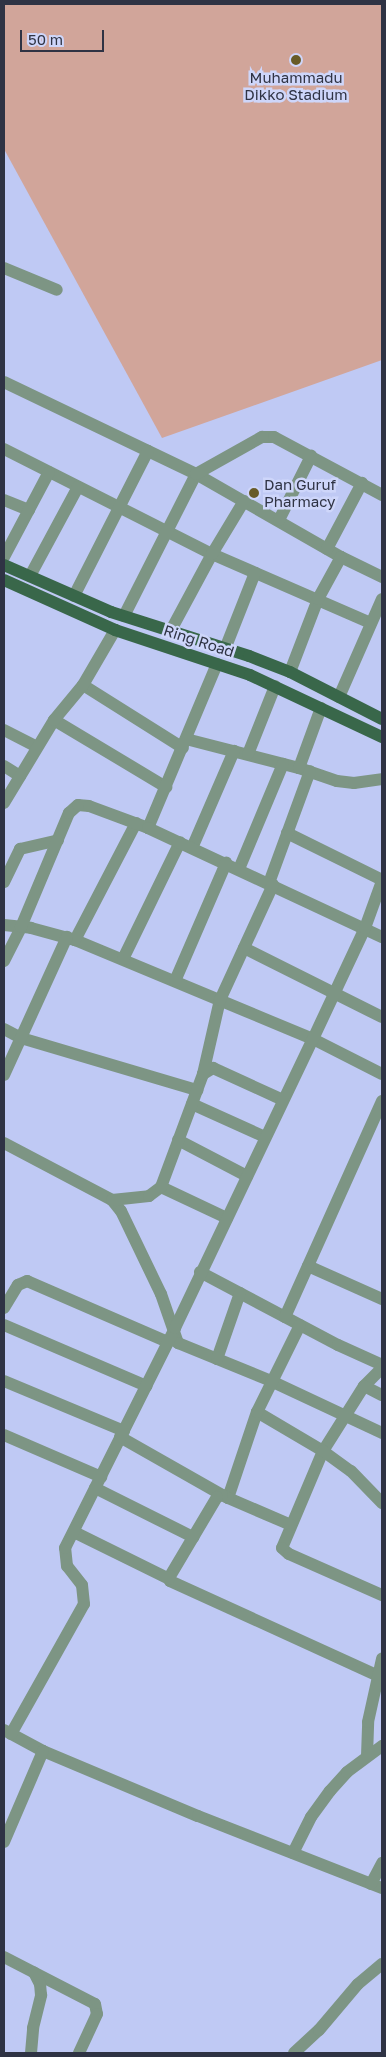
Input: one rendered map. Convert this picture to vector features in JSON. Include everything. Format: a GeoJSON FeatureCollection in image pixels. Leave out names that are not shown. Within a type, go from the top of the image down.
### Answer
{"type":"FeatureCollection","features":[{"type":"Feature","properties":{"kind":"main road","name":"Ring Road"},"geometry":{"type":"LineString","coordinates":[[4,565],[124,616],[290,672],[382,719]]}},
{"type":"Feature","properties":{"kind":"main road","name":"Ring Road"},"geometry":{"type":"LineString","coordinates":[[4,580],[115,630],[217,664],[275,686],[382,737]]}},
{"type":"Feature","properties":{"kind":"street"},"geometry":{"type":"LineString","coordinates":[[4,268],[57,290]]}},
{"type":"Feature","properties":{"kind":"street"},"geometry":{"type":"LineString","coordinates":[[4,382],[196,474],[341,557],[382,577]]}},
{"type":"Feature","properties":{"kind":"street"},"geometry":{"type":"LineString","coordinates":[[124,616],[168,533],[196,474],[267,436],[311,456],[382,495]]}},
{"type":"Feature","properties":{"kind":"street"},"geometry":{"type":"LineString","coordinates":[[4,450],[212,554],[318,599],[377,616]]}},
{"type":"Feature","properties":{"kind":"street"},"geometry":{"type":"LineString","coordinates":[[74,596],[148,451]]}},
{"type":"Feature","properties":{"kind":"street"},"geometry":{"type":"LineString","coordinates":[[279,520],[311,456]]}},
{"type":"Feature","properties":{"kind":"street"},"geometry":{"type":"LineString","coordinates":[[4,557],[49,472]]}},
{"type":"Feature","properties":{"kind":"street"},"geometry":{"type":"LineString","coordinates":[[327,549],[362,483]]}},
{"type":"Feature","properties":{"kind":"street"},"geometry":{"type":"LineString","coordinates":[[30,576],[78,487]]}},
{"type":"Feature","properties":{"kind":"street"},"geometry":{"type":"LineString","coordinates":[[4,500],[29,510]]}},
{"type":"Feature","properties":{"kind":"street"},"geometry":{"type":"LineString","coordinates":[[170,632],[212,554],[244,501]]}},
{"type":"Feature","properties":{"kind":"street"},"geometry":{"type":"LineString","coordinates":[[290,672],[318,599],[341,557]]}},
{"type":"Feature","properties":{"kind":"street"},"geometry":{"type":"LineString","coordinates":[[225,649],[255,573]]}},
{"type":"Feature","properties":{"kind":"street"},"geometry":{"type":"LineString","coordinates":[[339,697],[377,616],[382,599]]}},
{"type":"Feature","properties":{"kind":"street"},"geometry":{"type":"LineString","coordinates":[[4,804],[54,720],[83,686],[115,630]]}},
{"type":"Feature","properties":{"kind":"street"},"geometry":{"type":"LineString","coordinates":[[148,828],[217,664]]}},
{"type":"Feature","properties":{"kind":"street"},"geometry":{"type":"LineString","coordinates":[[83,686],[184,743],[248,754],[337,781],[354,783],[382,779]]}},
{"type":"Feature","properties":{"kind":"street"},"geometry":{"type":"LineString","coordinates":[[248,754],[275,686]]}},
{"type":"Feature","properties":{"kind":"street"},"geometry":{"type":"LineString","coordinates":[[112,1200],[149,1196],[161,1186],[203,1074],[220,1000],[271,884],[321,708]]}},
{"type":"Feature","properties":{"kind":"street"},"geometry":{"type":"LineString","coordinates":[[54,720],[166,787]]}},
{"type":"Feature","properties":{"kind":"street"},"geometry":{"type":"LineString","coordinates":[[4,730],[37,747]]}},
{"type":"Feature","properties":{"kind":"street"},"geometry":{"type":"LineString","coordinates":[[192,848],[234,751]]}},
{"type":"Feature","properties":{"kind":"street"},"geometry":{"type":"LineString","coordinates":[[239,869],[283,764]]}},
{"type":"Feature","properties":{"kind":"street"},"geometry":{"type":"LineString","coordinates":[[4,766],[20,776]]}},
{"type":"Feature","properties":{"kind":"street"},"geometry":{"type":"LineString","coordinates":[[5,956],[21,927],[69,813],[78,805],[89,806],[148,828],[382,937]]}},
{"type":"Feature","properties":{"kind":"street"},"geometry":{"type":"LineString","coordinates":[[4,1075],[71,939],[136,823]]}},
{"type":"Feature","properties":{"kind":"street"},"geometry":{"type":"LineString","coordinates":[[287,833],[382,881],[365,928],[313,1039],[200,1272],[175,1328],[65,1548],[68,1566],[82,1585],[84,1604],[8,1732],[42,1751],[377,1886],[382,1863]]}},
{"type":"Feature","properties":{"kind":"street"},"geometry":{"type":"LineString","coordinates":[[4,882],[20,849],[58,840]]}},
{"type":"Feature","properties":{"kind":"street"},"geometry":{"type":"LineString","coordinates":[[122,959],[180,842]]}},
{"type":"Feature","properties":{"kind":"street"},"geometry":{"type":"LineString","coordinates":[[175,980],[226,863]]}},
{"type":"Feature","properties":{"kind":"street"},"geometry":{"type":"LineString","coordinates":[[4,925],[21,927],[71,939],[122,959],[313,1039],[382,1074]]}},
{"type":"Feature","properties":{"kind":"street"},"geometry":{"type":"LineString","coordinates":[[244,948],[382,1017]]}},
{"type":"Feature","properties":{"kind":"street"},"geometry":{"type":"LineString","coordinates":[[4,1029],[21,1038],[197,1090]]}},
{"type":"Feature","properties":{"kind":"street"},"geometry":{"type":"LineString","coordinates":[[203,1074],[212,1068],[283,1100]]}},
{"type":"Feature","properties":{"kind":"street"},"geometry":{"type":"LineString","coordinates":[[192,1104],[265,1137]]}},
{"type":"Feature","properties":{"kind":"street"},"geometry":{"type":"LineString","coordinates":[[285,1317],[381,1109]]}},
{"type":"Feature","properties":{"kind":"street"},"geometry":{"type":"LineString","coordinates":[[178,1140],[247,1176]]}},
{"type":"Feature","properties":{"kind":"street"},"geometry":{"type":"LineString","coordinates":[[4,1143],[112,1200],[130,1227],[175,1328],[175,1336],[178,1343],[270,1381],[382,1433]]}},
{"type":"Feature","properties":{"kind":"street"},"geometry":{"type":"LineString","coordinates":[[161,1186],[226,1218]]}},
{"type":"Feature","properties":{"kind":"street"},"geometry":{"type":"LineString","coordinates":[[308,1266],[382,1299]]}},
{"type":"Feature","properties":{"kind":"street"},"geometry":{"type":"LineString","coordinates":[[200,1272],[382,1367],[364,1386],[344,1415],[324,1451],[282,1548],[289,1554],[382,1595]]}},
{"type":"Feature","properties":{"kind":"street"},"geometry":{"type":"LineString","coordinates":[[4,1308],[18,1285],[27,1281],[168,1342]]}},
{"type":"Feature","properties":{"kind":"street"},"geometry":{"type":"LineString","coordinates":[[217,1359],[240,1293]]}},
{"type":"Feature","properties":{"kind":"street"},"geometry":{"type":"LineString","coordinates":[[4,1325],[146,1386]]}},
{"type":"Feature","properties":{"kind":"street"},"geometry":{"type":"LineString","coordinates":[[225,1497],[270,1381],[300,1325]]}},
{"type":"Feature","properties":{"kind":"street"},"geometry":{"type":"LineString","coordinates":[[4,1381],[122,1434],[225,1497],[291,1525]]}},
{"type":"Feature","properties":{"kind":"street"},"geometry":{"type":"LineString","coordinates":[[364,1386],[382,1395]]}},
{"type":"Feature","properties":{"kind":"street"},"geometry":{"type":"LineString","coordinates":[[257,1412],[324,1451],[351,1471],[382,1503]]}},
{"type":"Feature","properties":{"kind":"street"},"geometry":{"type":"LineString","coordinates":[[4,1435],[98,1482],[193,1537]]}},
{"type":"Feature","properties":{"kind":"street"},"geometry":{"type":"LineString","coordinates":[[169,1579],[215,1500],[225,1497]]}},
{"type":"Feature","properties":{"kind":"street"},"geometry":{"type":"LineString","coordinates":[[74,1532],[169,1579],[378,1676]]}},
{"type":"Feature","properties":{"kind":"street"},"geometry":{"type":"LineString","coordinates":[[368,1756],[368,1722],[382,1659]]}},
{"type":"Feature","properties":{"kind":"street"},"geometry":{"type":"LineString","coordinates":[[293,1853],[311,1818],[330,1791],[348,1772],[382,1746]]}},
{"type":"Feature","properties":{"kind":"street"},"geometry":{"type":"LineString","coordinates":[[4,1842],[42,1751]]}},
{"type":"Feature","properties":{"kind":"street"},"geometry":{"type":"LineString","coordinates":[[4,1956],[95,2004],[97,2014],[79,2053]]}},
{"type":"Feature","properties":{"kind":"street"},"geometry":{"type":"LineString","coordinates":[[294,2053],[319,2030],[358,1984],[382,1964]]}},
{"type":"Feature","properties":{"kind":"street"},"geometry":{"type":"LineString","coordinates":[[31,2053],[31,2036],[41,1995],[40,1984],[34,1972]]}},
{"type":"Feature","properties":{"kind":"shaded area"},"geometry":{"type":"Polygon","coordinates":[[[4,4],[382,4],[382,360],[162,438],[4,149],[4,4]]]}},
{"type":"Feature","properties":{"kind":"place","name":"Muhammadu Dikko Stadium"},"geometry":{"type":"Point","coordinates":[296,60]}},
{"type":"Feature","properties":{"kind":"place","name":"Dan Guruf Pharmacy"},"geometry":{"type":"Point","coordinates":[254,493]}}]}
